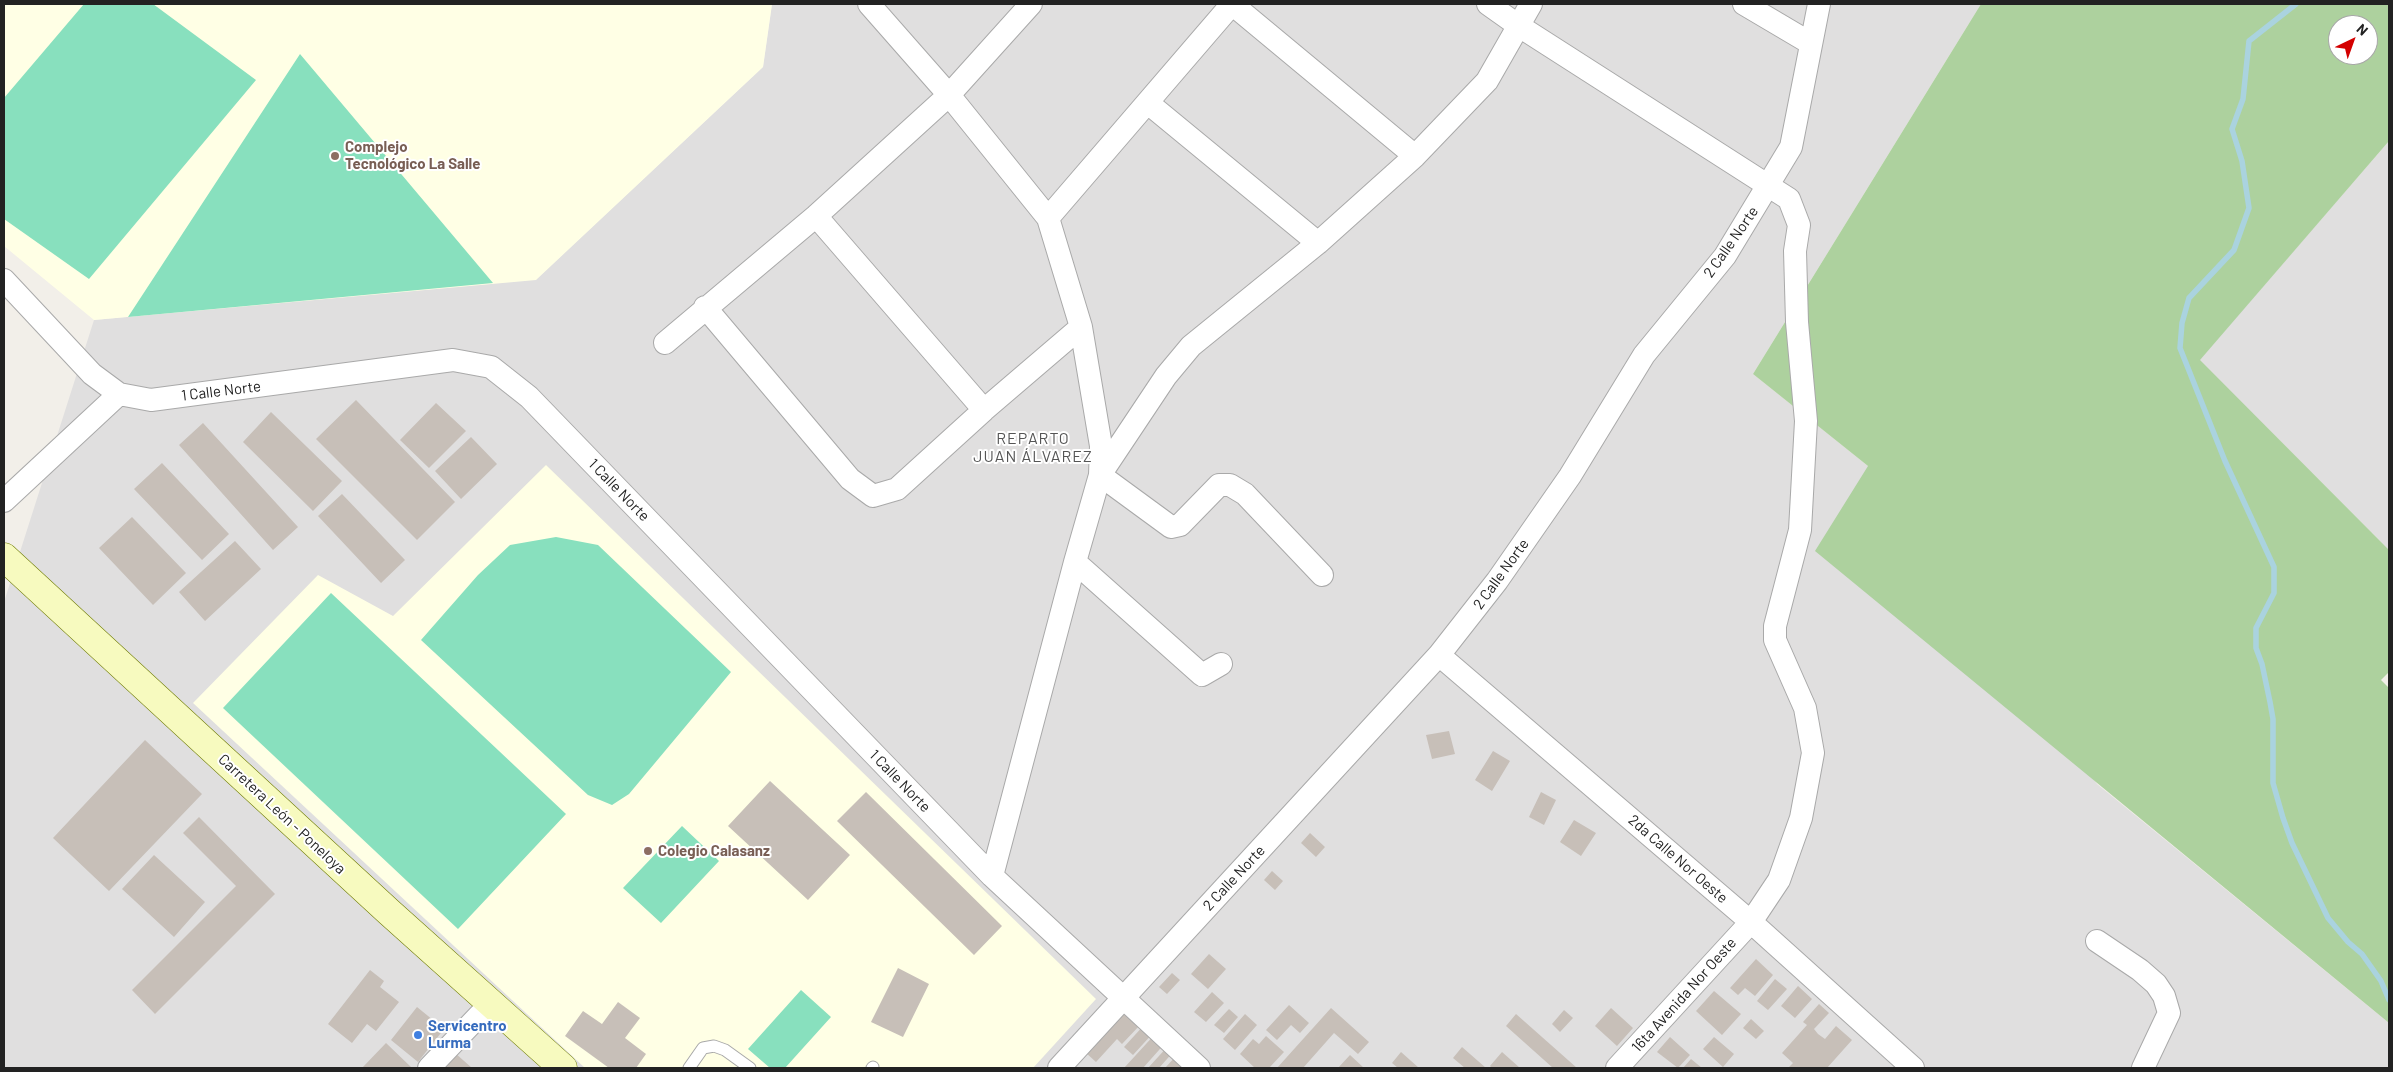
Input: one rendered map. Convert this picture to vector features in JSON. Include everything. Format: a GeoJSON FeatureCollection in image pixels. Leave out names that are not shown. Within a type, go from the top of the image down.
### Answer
{"type":"FeatureCollection","features":[{"type":"Feature","properties":{"kind":"main road","name":"Carretera León - Poneloya"},"geometry":{"type":"LineString","coordinates":[[4,557],[389,912],[492,1002],[563,1068]]}},
{"type":"Feature","properties":{"kind":"street"},"geometry":{"type":"LineString","coordinates":[[869,4],[949,95],[1048,218],[1082,327],[1101,446],[1100,475],[1075,562],[992,876]]}},
{"type":"Feature","properties":{"kind":"street"},"geometry":{"type":"LineString","coordinates":[[665,342],[816,216],[949,95],[1031,4]]}},
{"type":"Feature","properties":{"kind":"street"},"geometry":{"type":"LineString","coordinates":[[1048,218],[1232,4],[1415,156]]}},
{"type":"Feature","properties":{"kind":"street","name":"16ta Avenida Nor Oeste"},"geometry":{"type":"LineString","coordinates":[[1488,4],[1768,188],[1789,199],[1799,225],[1795,251],[1797,322],[1806,421],[1800,530],[1775,626],[1776,640],[1805,708],[1812,753],[1801,818],[1780,880],[1751,922],[1617,1068]]}},
{"type":"Feature","properties":{"kind":"street"},"geometry":{"type":"LineString","coordinates":[[1100,475],[1166,376],[1192,346],[1318,243],[1415,156],[1487,81],[1531,4]]}},
{"type":"Feature","properties":{"kind":"street"},"geometry":{"type":"LineString","coordinates":[[1744,4],[1810,43]]}},
{"type":"Feature","properties":{"kind":"street","name":"2 Calle Norte"},"geometry":{"type":"LineString","coordinates":[[1059,1068],[1438,655],[1497,581],[1570,476],[1644,355],[1725,256],[1768,188],[1791,147],[1819,4]]}},
{"type":"Feature","properties":{"kind":"street"},"geometry":{"type":"LineString","coordinates":[[1148,103],[1318,243]]}},
{"type":"Feature","properties":{"kind":"street"},"geometry":{"type":"LineString","coordinates":[[816,216],[984,410]]}},
{"type":"Feature","properties":{"kind":"street","name":"1 Calle Norte"},"geometry":{"type":"LineString","coordinates":[[4,280],[92,374],[119,394],[152,400],[453,360],[491,367],[529,397],[992,876],[1122,999],[1199,1068]]}},
{"type":"Feature","properties":{"kind":"street"},"geometry":{"type":"LineString","coordinates":[[705,307],[850,479],[873,496],[897,489],[984,410],[1082,327]]}},
{"type":"Feature","properties":{"kind":"street"},"geometry":{"type":"LineString","coordinates":[[4,501],[119,394]]}},
{"type":"Feature","properties":{"kind":"street"},"geometry":{"type":"LineString","coordinates":[[1100,475],[1171,527],[1180,525],[1219,485],[1230,485],[1245,494],[1322,575]]}},
{"type":"Feature","properties":{"kind":"street"},"geometry":{"type":"LineString","coordinates":[[1075,562],[1202,675],[1222,664]]}},
{"type":"Feature","properties":{"kind":"street","name":"2da Calle Nor Oeste"},"geometry":{"type":"LineString","coordinates":[[1438,655],[1751,922],[1913,1068]]}},
{"type":"Feature","properties":{"kind":"street"},"geometry":{"type":"LineString","coordinates":[[2097,941],[2140,970],[2156,984],[2164,996],[2169,1013],[2143,1068]]}},
{"type":"Feature","properties":{"kind":"street"},"geometry":{"type":"LineString","coordinates":[[429,1068],[492,1002]]}},
{"type":"Feature","properties":{"kind":"lane"},"geometry":{"type":"LineString","coordinates":[[689,1068],[703,1048],[714,1046],[725,1050],[750,1068]]}},
{"type":"Feature","properties":{"kind":"shaded area","name":"Complejo Tecnológico La Salle"},"geometry":{"type":"Polygon","coordinates":[[[4,4],[772,4],[763,67],[536,280],[94,320],[4,246],[4,4]]]}},
{"type":"Feature","properties":{"kind":"shaded area"},"geometry":{"type":"Polygon","coordinates":[[[772,4],[1981,4],[1753,374],[1868,466],[2097,784],[2389,1023],[2389,1068],[4,1068],[4,602],[94,320],[536,279],[763,67],[772,4]]]}},
{"type":"Feature","properties":{"kind":"shaded area"},"geometry":{"type":"Polygon","coordinates":[[[2389,141],[2389,550],[2199,360],[2389,141]]]}},
{"type":"Feature","properties":{"kind":"shaded area","name":"Colegio Calasanz"},"geometry":{"type":"Polygon","coordinates":[[[546,465],[1096,999],[1033,1068],[585,1068],[193,703],[318,575],[393,616],[546,465]]]}},
{"type":"Feature","properties":{"kind":"green space"},"geometry":{"type":"Polygon","coordinates":[[[84,4],[153,4],[256,80],[89,279],[4,219],[4,98],[84,4]]]}},
{"type":"Feature","properties":{"kind":"green space"},"geometry":{"type":"Polygon","coordinates":[[[1981,4],[2389,4],[2389,141],[2200,360],[2389,550],[2389,672],[2381,680],[2389,688],[2389,1023],[1815,551],[1868,466],[1753,374],[1981,4]]]}},
{"type":"Feature","properties":{"kind":"green space"},"geometry":{"type":"Polygon","coordinates":[[[300,54],[493,283],[128,317],[300,54]]]}},
{"type":"Feature","properties":{"kind":"green space"},"geometry":{"type":"Polygon","coordinates":[[[556,537],[598,545],[731,672],[629,794],[612,805],[588,795],[421,640],[478,575],[510,545],[556,537]]]}},
{"type":"Feature","properties":{"kind":"green space"},"geometry":{"type":"Polygon","coordinates":[[[331,593],[566,814],[458,929],[223,708],[331,593]]]}},
{"type":"Feature","properties":{"kind":"green space"},"geometry":{"type":"Polygon","coordinates":[[[682,826],[719,861],[661,923],[623,888],[682,826]]]}},
{"type":"Feature","properties":{"kind":"green space"},"geometry":{"type":"Polygon","coordinates":[[[801,990],[831,1017],[785,1068],[770,1068],[748,1049],[801,990]]]}},
{"type":"Feature","properties":{"kind":"building"},"geometry":{"type":"Polygon","coordinates":[[[356,400],[455,502],[417,540],[316,439],[356,400]]]}},
{"type":"Feature","properties":{"kind":"building"},"geometry":{"type":"Polygon","coordinates":[[[436,403],[466,431],[429,468],[400,440],[436,403]]]}},
{"type":"Feature","properties":{"kind":"building"},"geometry":{"type":"Polygon","coordinates":[[[271,412],[342,481],[313,511],[243,442],[271,412]]]}},
{"type":"Feature","properties":{"kind":"building"},"geometry":{"type":"Polygon","coordinates":[[[203,423],[298,527],[273,550],[179,445],[203,423]]]}},
{"type":"Feature","properties":{"kind":"building"},"geometry":{"type":"Polygon","coordinates":[[[471,437],[497,464],[461,499],[435,471],[471,437]]]}},
{"type":"Feature","properties":{"kind":"building"},"geometry":{"type":"Polygon","coordinates":[[[162,463],[229,534],[202,560],[134,489],[162,463]]]}},
{"type":"Feature","properties":{"kind":"building"},"geometry":{"type":"Polygon","coordinates":[[[342,494],[405,560],[381,583],[318,516],[342,494]]]}},
{"type":"Feature","properties":{"kind":"building"},"geometry":{"type":"Polygon","coordinates":[[[132,517],[186,573],[153,605],[99,548],[132,517]]]}},
{"type":"Feature","properties":{"kind":"building"},"geometry":{"type":"Polygon","coordinates":[[[235,541],[261,569],[205,621],[179,592],[235,541]]]}},
{"type":"Feature","properties":{"kind":"building"},"geometry":{"type":"Polygon","coordinates":[[[1449,731],[1455,754],[1432,759],[1426,735],[1449,731]]]}},
{"type":"Feature","properties":{"kind":"building"},"geometry":{"type":"Polygon","coordinates":[[[145,740],[202,794],[109,891],[53,838],[145,740]]]}},
{"type":"Feature","properties":{"kind":"building"},"geometry":{"type":"Polygon","coordinates":[[[1493,751],[1510,761],[1492,791],[1475,780],[1493,751]]]}},
{"type":"Feature","properties":{"kind":"building"},"geometry":{"type":"Polygon","coordinates":[[[770,781],[850,855],[808,900],[728,826],[770,781]]]}},
{"type":"Feature","properties":{"kind":"building"},"geometry":{"type":"Polygon","coordinates":[[[866,792],[1002,926],[974,955],[837,821],[866,792]]]}},
{"type":"Feature","properties":{"kind":"building"},"geometry":{"type":"Polygon","coordinates":[[[1541,792],[1556,800],[1544,825],[1529,817],[1541,792]]]}},
{"type":"Feature","properties":{"kind":"building"},"geometry":{"type":"Polygon","coordinates":[[[199,817],[275,894],[155,1014],[132,990],[236,886],[183,833],[199,817]]]}},
{"type":"Feature","properties":{"kind":"building"},"geometry":{"type":"Polygon","coordinates":[[[1574,820],[1596,833],[1581,856],[1560,842],[1574,820]]]}},
{"type":"Feature","properties":{"kind":"building"},"geometry":{"type":"Polygon","coordinates":[[[1310,833],[1325,847],[1316,857],[1301,843],[1310,833]]]}},
{"type":"Feature","properties":{"kind":"building"},"geometry":{"type":"Polygon","coordinates":[[[154,855],[205,902],[174,937],[122,889],[154,855]]]}},
{"type":"Feature","properties":{"kind":"building"},"geometry":{"type":"Polygon","coordinates":[[[1272,871],[1283,881],[1275,890],[1264,880],[1272,871]]]}},
{"type":"Feature","properties":{"kind":"building"},"geometry":{"type":"Polygon","coordinates":[[[1209,954],[1226,969],[1208,989],[1191,974],[1209,954]]]}},
{"type":"Feature","properties":{"kind":"building"},"geometry":{"type":"Polygon","coordinates":[[[1756,959],[1773,975],[1755,996],[1745,988],[1738,995],[1730,988],[1756,959]]]}},
{"type":"Feature","properties":{"kind":"building"},"geometry":{"type":"Polygon","coordinates":[[[898,968],[929,984],[903,1037],[871,1022],[898,968]]]}},
{"type":"Feature","properties":{"kind":"building"},"geometry":{"type":"Polygon","coordinates":[[[370,970],[384,981],[380,987],[399,1002],[376,1031],[367,1024],[352,1043],[328,1024],[370,970]]]}},
{"type":"Feature","properties":{"kind":"building"},"geometry":{"type":"Polygon","coordinates":[[[1172,973],[1180,980],[1167,994],[1159,987],[1172,973]]]}},
{"type":"Feature","properties":{"kind":"building"},"geometry":{"type":"Polygon","coordinates":[[[1775,979],[1787,989],[1768,1010],[1757,1001],[1775,979]]]}},
{"type":"Feature","properties":{"kind":"building"},"geometry":{"type":"Polygon","coordinates":[[[1798,986],[1812,999],[1795,1018],[1781,1006],[1798,986]]]}},
{"type":"Feature","properties":{"kind":"building"},"geometry":{"type":"Polygon","coordinates":[[[1714,991],[1741,1014],[1722,1035],[1696,1011],[1714,991]]]}},
{"type":"Feature","properties":{"kind":"building"},"geometry":{"type":"Polygon","coordinates":[[[1212,992],[1224,1003],[1206,1022],[1194,1012],[1212,992]]]}},
{"type":"Feature","properties":{"kind":"building"},"geometry":{"type":"Polygon","coordinates":[[[618,1002],[640,1018],[625,1038],[646,1054],[636,1068],[609,1068],[565,1036],[583,1011],[602,1024],[618,1002]]]}},
{"type":"Feature","properties":{"kind":"building"},"geometry":{"type":"Polygon","coordinates":[[[1819,1004],[1829,1013],[1814,1029],[1818,1034],[1825,1039],[1836,1026],[1852,1040],[1827,1068],[1788,1068],[1793,1063],[1782,1053],[1807,1025],[1803,1022],[1819,1004]]]}},
{"type":"Feature","properties":{"kind":"building"},"geometry":{"type":"Polygon","coordinates":[[[1289,1005],[1309,1023],[1300,1033],[1291,1025],[1277,1040],[1266,1030],[1289,1005]]]}},
{"type":"Feature","properties":{"kind":"building","name":"Servicentro Lurma"},"geometry":{"type":"Polygon","coordinates":[[[417,1007],[444,1029],[418,1062],[391,1040],[417,1007]]]}},
{"type":"Feature","properties":{"kind":"building"},"geometry":{"type":"Polygon","coordinates":[[[1124,1008],[1141,1024],[1122,1044],[1117,1039],[1096,1062],[1085,1052],[1124,1008]]]}},
{"type":"Feature","properties":{"kind":"building"},"geometry":{"type":"Polygon","coordinates":[[[1331,1008],[1369,1042],[1358,1054],[1334,1033],[1303,1068],[1277,1068],[1331,1008]]]}},
{"type":"Feature","properties":{"kind":"building"},"geometry":{"type":"Polygon","coordinates":[[[1611,1008],[1633,1028],[1617,1046],[1595,1026],[1611,1008]]]}},
{"type":"Feature","properties":{"kind":"building"},"geometry":{"type":"Polygon","coordinates":[[[1229,1009],[1238,1017],[1224,1033],[1214,1025],[1229,1009]]]}},
{"type":"Feature","properties":{"kind":"building"},"geometry":{"type":"Polygon","coordinates":[[[1564,1010],[1573,1018],[1560,1032],[1552,1024],[1564,1010]]]}},
{"type":"Feature","properties":{"kind":"building"},"geometry":{"type":"Polygon","coordinates":[[[1245,1014],[1257,1025],[1235,1050],[1223,1039],[1245,1014]]]}},
{"type":"Feature","properties":{"kind":"building"},"geometry":{"type":"Polygon","coordinates":[[[1516,1014],[1577,1068],[1553,1068],[1506,1026],[1516,1014]]]}},
{"type":"Feature","properties":{"kind":"building"},"geometry":{"type":"Polygon","coordinates":[[[1751,1019],[1764,1031],[1756,1039],[1743,1028],[1751,1019]]]}},
{"type":"Feature","properties":{"kind":"building"},"geometry":{"type":"Polygon","coordinates":[[[1145,1024],[1154,1032],[1133,1055],[1124,1047],[1145,1024]]]}},
{"type":"Feature","properties":{"kind":"building"},"geometry":{"type":"Polygon","coordinates":[[[1157,1032],[1167,1041],[1143,1068],[1124,1068],[1157,1032]]]}},
{"type":"Feature","properties":{"kind":"building"},"geometry":{"type":"Polygon","coordinates":[[[1266,1036],[1284,1052],[1269,1068],[1255,1068],[1240,1054],[1253,1039],[1259,1044],[1266,1036]]]}},
{"type":"Feature","properties":{"kind":"building"},"geometry":{"type":"Polygon","coordinates":[[[1670,1037],[1690,1055],[1678,1068],[1657,1052],[1670,1037]]]}},
{"type":"Feature","properties":{"kind":"building"},"geometry":{"type":"Polygon","coordinates":[[[1714,1037],[1734,1054],[1723,1067],[1703,1049],[1714,1037]]]}},
{"type":"Feature","properties":{"kind":"building"},"geometry":{"type":"Polygon","coordinates":[[[386,1043],[411,1067],[362,1068],[386,1043]]]}},
{"type":"Feature","properties":{"kind":"building"},"geometry":{"type":"Polygon","coordinates":[[[1169,1045],[1175,1050],[1159,1068],[1148,1068],[1169,1045]]]}},
{"type":"Feature","properties":{"kind":"building"},"geometry":{"type":"Polygon","coordinates":[[[1462,1047],[1486,1068],[1465,1068],[1453,1058],[1462,1047]]]}},
{"type":"Feature","properties":{"kind":"building"},"geometry":{"type":"Polygon","coordinates":[[[1401,1052],[1419,1068],[1398,1068],[1392,1063],[1401,1052]]]}},
{"type":"Feature","properties":{"kind":"building"},"geometry":{"type":"Polygon","coordinates":[[[1502,1052],[1520,1068],[1492,1068],[1490,1066],[1502,1052]]]}},
{"type":"Feature","properties":{"kind":"building"},"geometry":{"type":"Polygon","coordinates":[[[455,1053],[472,1068],[441,1068],[455,1053]]]}},
{"type":"Feature","properties":{"kind":"building"},"geometry":{"type":"Polygon","coordinates":[[[1177,1055],[1192,1068],[1165,1068],[1177,1055]]]}},
{"type":"Feature","properties":{"kind":"building"},"geometry":{"type":"Polygon","coordinates":[[[1350,1055],[1364,1068],[1338,1068],[1350,1055]]]}},
{"type":"Feature","properties":{"kind":"building"},"geometry":{"type":"Polygon","coordinates":[[[1691,1059],[1702,1068],[1683,1068],[1691,1059]]]}},
{"type":"Feature","properties":{"kind":"waterway"},"geometry":{"type":"LineString","coordinates":[[2296,4],[2249,41],[2243,99],[2232,129],[2242,161],[2249,208],[2234,250],[2189,298],[2182,323],[2180,348],[2225,461],[2274,567],[2274,593],[2256,628],[2256,648],[2262,664],[2273,719],[2273,783],[2283,818],[2292,843],[2328,918],[2348,942],[2362,954],[2381,981],[2389,1000]]}},
{"type":"Feature","properties":{"kind":"place","name":"Complejo Tecnológico La Salle"},"geometry":{"type":"Point","coordinates":[335,156]}},
{"type":"Feature","properties":{"kind":"place","name":"Colegio Calasanz"},"geometry":{"type":"Point","coordinates":[648,851]}},
{"type":"Feature","properties":{"kind":"place","name":"Servicentro Lurma"},"geometry":{"type":"Point","coordinates":[418,1035]}},
{"type":"Feature","properties":{"kind":"district","name":"REPARTO JUAN ÁLVAREZ"},"geometry":{"type":"Point","coordinates":[1033,448]}}]}
